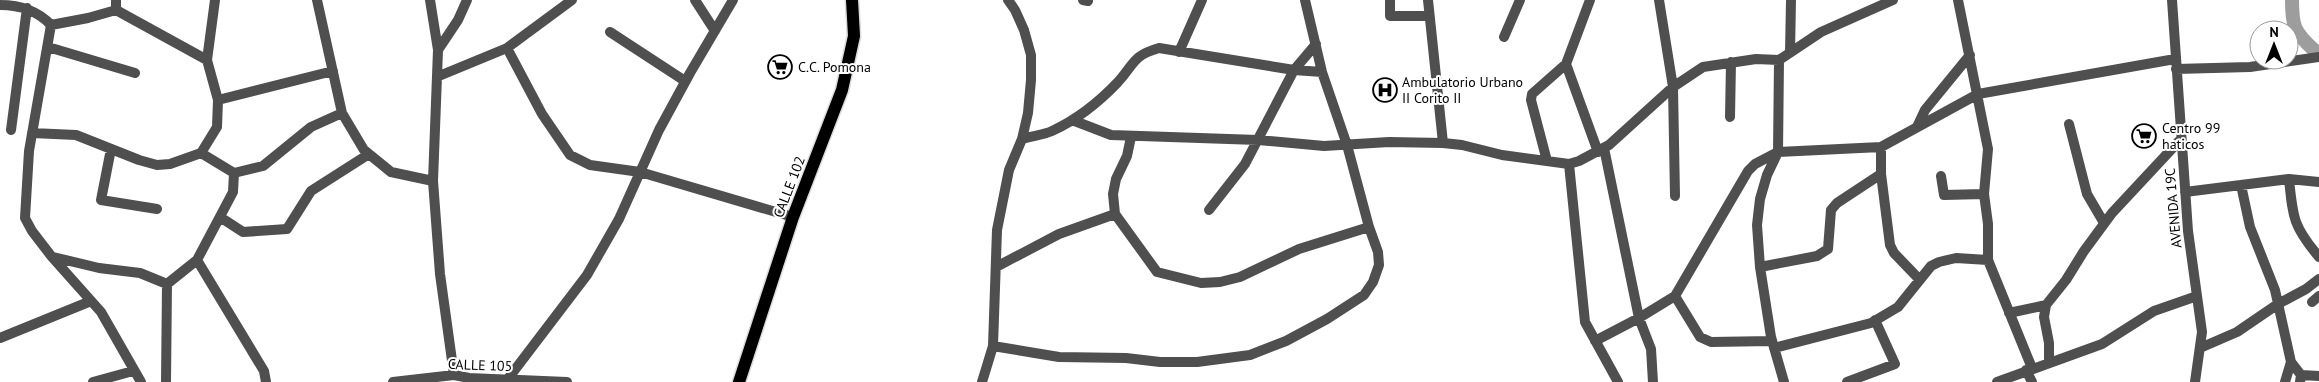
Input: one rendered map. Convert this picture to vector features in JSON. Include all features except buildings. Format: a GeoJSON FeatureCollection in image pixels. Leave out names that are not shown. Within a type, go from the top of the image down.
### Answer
{"type":"FeatureCollection","features":[{"type":"Feature","properties":{"kind":"main road","name":"CALLE 102"},"geometry":{"type":"LineString","coordinates":[[739,382],[792,217],[842,90],[854,36],[852,0]]}},
{"type":"Feature","properties":{"kind":"street"},"geometry":{"type":"LineString","coordinates":[[32,133],[76,135],[150,164],[165,165],[201,153],[217,128],[218,100],[207,60],[216,0]]}},
{"type":"Feature","properties":{"kind":"street"},"geometry":{"type":"LineString","coordinates":[[317,0],[342,113],[364,150],[391,172],[433,181]]}},
{"type":"Feature","properties":{"kind":"street"},"geometry":{"type":"LineString","coordinates":[[430,0],[438,50],[439,76],[433,181],[440,274],[454,375]]}},
{"type":"Feature","properties":{"kind":"street"},"geometry":{"type":"LineString","coordinates":[[438,50],[458,20],[467,0]]}},
{"type":"Feature","properties":{"kind":"street"},"geometry":{"type":"LineString","coordinates":[[439,76],[507,48],[572,0]]}},
{"type":"Feature","properties":{"kind":"street"},"geometry":{"type":"LineString","coordinates":[[695,0],[715,31]]}},
{"type":"Feature","properties":{"kind":"street"},"geometry":{"type":"LineString","coordinates":[[507,380],[587,275],[619,219],[640,172],[686,81],[733,0]]}},
{"type":"Feature","properties":{"kind":"street"},"geometry":{"type":"LineString","coordinates":[[982,382],[993,346],[997,230],[1009,170],[1022,139],[1028,113],[1031,55],[1024,30],[1010,0]]}},
{"type":"Feature","properties":{"kind":"street"},"geometry":{"type":"LineString","coordinates":[[1179,52],[1202,0]]}},
{"type":"Feature","properties":{"kind":"street"},"geometry":{"type":"LineString","coordinates":[[993,346],[1059,357],[1126,358],[1160,362],[1197,362],[1250,355],[1286,341],[1327,319],[1364,295],[1373,282],[1378,265],[1378,252],[1369,227],[1347,145],[1322,72],[1305,0]]}},
{"type":"Feature","properties":{"kind":"street"},"geometry":{"type":"LineString","coordinates":[[1390,0],[1390,16],[1429,16]]}},
{"type":"Feature","properties":{"kind":"street"},"geometry":{"type":"LineString","coordinates":[[1428,0],[1443,143]]}},
{"type":"Feature","properties":{"kind":"street"},"geometry":{"type":"LineString","coordinates":[[1504,37],[1520,0]]}},
{"type":"Feature","properties":{"kind":"street"},"geometry":{"type":"LineString","coordinates":[[1547,161],[1531,100],[1535,90],[1566,64],[1590,0]]}},
{"type":"Feature","properties":{"kind":"street"},"geometry":{"type":"LineString","coordinates":[[1659,0],[1673,86],[1675,196]]}},
{"type":"Feature","properties":{"kind":"street"},"geometry":{"type":"LineString","coordinates":[[1790,0],[1790,53]]}},
{"type":"Feature","properties":{"kind":"street"},"geometry":{"type":"LineString","coordinates":[[1072,120],[1111,136],[1258,140],[1324,146],[1390,142],[1443,143],[1462,145],[1502,155],[1569,164],[1601,150],[1673,86],[1703,67],[1756,59],[1779,60],[1821,32],[1893,0]]}},
{"type":"Feature","properties":{"kind":"street"},"geometry":{"type":"LineString","coordinates":[[1958,0],[1988,148],[1984,194],[1988,224],[1988,260],[2009,313],[2032,382]]}},
{"type":"Feature","properties":{"kind":"street","name":"AVENIDA 19C"},"geometry":{"type":"LineString","coordinates":[[2172,0],[2185,192],[2202,332],[2195,382]]}},
{"type":"Feature","properties":{"kind":"street"},"geometry":{"type":"LineString","coordinates":[[7,3],[38,13],[51,25]]}},
{"type":"Feature","properties":{"kind":"street"},"geometry":{"type":"LineString","coordinates":[[51,25],[88,18],[116,5],[207,60]]}},
{"type":"Feature","properties":{"kind":"street"},"geometry":{"type":"LineString","coordinates":[[11,130],[27,8]]}},
{"type":"Feature","properties":{"kind":"street"},"geometry":{"type":"LineString","coordinates":[[51,25],[28,151],[25,218],[27,224],[52,257],[101,312],[137,377],[93,382]]}},
{"type":"Feature","properties":{"kind":"street"},"geometry":{"type":"LineString","coordinates":[[610,32],[686,81]]}},
{"type":"Feature","properties":{"kind":"street"},"geometry":{"type":"LineString","coordinates":[[1209,210],[1245,164],[1294,70],[1316,44]]}},
{"type":"Feature","properties":{"kind":"street"},"geometry":{"type":"LineString","coordinates":[[48,48],[135,73]]}},
{"type":"Feature","properties":{"kind":"street"},"geometry":{"type":"LineString","coordinates":[[507,48],[542,114],[570,155],[590,165],[640,172],[792,217]]}},
{"type":"Feature","properties":{"kind":"street"},"geometry":{"type":"LineString","coordinates":[[1022,139],[1051,132],[1072,120],[1118,82],[1133,61],[1143,53],[1159,48],[1294,70],[1322,72]]}},
{"type":"Feature","properties":{"kind":"street"},"geometry":{"type":"LineString","coordinates":[[1917,127],[1925,110],[1970,54]]}},
{"type":"Feature","properties":{"kind":"street"},"geometry":{"type":"LineString","coordinates":[[1595,341],[1639,318],[1675,296],[1748,171],[1755,164],[1778,152],[1882,146],[1978,94],[2176,64],[2250,67],[2319,57]]}},
{"type":"Feature","properties":{"kind":"street"},"geometry":{"type":"LineString","coordinates":[[1779,60],[1778,152],[1767,175],[1760,199],[1757,225],[1760,267],[1773,345],[1784,382]]}},
{"type":"Feature","properties":{"kind":"street"},"geometry":{"type":"LineString","coordinates":[[1730,117],[1731,62]]}},
{"type":"Feature","properties":{"kind":"street"},"geometry":{"type":"LineString","coordinates":[[1566,64],[1601,150],[1639,318],[1651,349],[1653,382]]}},
{"type":"Feature","properties":{"kind":"street"},"geometry":{"type":"LineString","coordinates":[[218,100],[333,71]]}},
{"type":"Feature","properties":{"kind":"street"},"geometry":{"type":"LineString","coordinates":[[201,153],[234,173],[263,166],[311,128],[342,113]]}},
{"type":"Feature","properties":{"kind":"street"},"geometry":{"type":"LineString","coordinates":[[2069,124],[2087,194],[2104,223]]}},
{"type":"Feature","properties":{"kind":"street"},"geometry":{"type":"LineString","coordinates":[[1131,137],[1128,156],[1116,179],[1113,194],[1115,214],[1157,272],[1201,283],[1240,277],[1299,250],[1369,227]]}},
{"type":"Feature","properties":{"kind":"street"},"geometry":{"type":"LineString","coordinates":[[2048,362],[2049,343],[2044,317],[2046,305],[2066,280],[2104,223],[2181,139]]}},
{"type":"Feature","properties":{"kind":"street"},"geometry":{"type":"LineString","coordinates":[[1882,146],[1881,174],[1890,245],[1894,253],[1919,279]]}},
{"type":"Feature","properties":{"kind":"street"},"geometry":{"type":"LineString","coordinates":[[111,149],[101,200],[157,208]]}},
{"type":"Feature","properties":{"kind":"street"},"geometry":{"type":"LineString","coordinates":[[220,217],[243,232],[287,229],[311,191],[369,154]]}},
{"type":"Feature","properties":{"kind":"street"},"geometry":{"type":"LineString","coordinates":[[1569,164],[1582,309],[1585,322],[1618,382]]}},
{"type":"Feature","properties":{"kind":"street"},"geometry":{"type":"LineString","coordinates":[[167,284],[197,260],[233,192],[234,173]]}},
{"type":"Feature","properties":{"kind":"street"},"geometry":{"type":"LineString","coordinates":[[1760,267],[1817,256],[1828,249],[1832,210],[1836,203],[1881,174]]}},
{"type":"Feature","properties":{"kind":"street"},"geometry":{"type":"LineString","coordinates":[[1941,176],[1944,195],[1984,194]]}},
{"type":"Feature","properties":{"kind":"street"},"geometry":{"type":"LineString","coordinates":[[2185,192],[2289,179],[2319,182]]}},
{"type":"Feature","properties":{"kind":"street"},"geometry":{"type":"LineString","coordinates":[[2289,179],[2292,213],[2296,226],[2319,257]]}},
{"type":"Feature","properties":{"kind":"street"},"geometry":{"type":"LineString","coordinates":[[2241,185],[2250,227],[2275,290],[2291,362],[2301,378],[2319,376]]}},
{"type":"Feature","properties":{"kind":"street"},"geometry":{"type":"LineString","coordinates":[[996,267],[1059,234],[1115,214]]}},
{"type":"Feature","properties":{"kind":"street"},"geometry":{"type":"LineString","coordinates":[[52,257],[99,268],[140,273],[167,284]]}},
{"type":"Feature","properties":{"kind":"street"},"geometry":{"type":"LineString","coordinates":[[1675,296],[1700,337],[1711,342],[1773,345],[1875,320],[1898,306],[1931,266],[1939,262],[1956,258],[1988,260]]}},
{"type":"Feature","properties":{"kind":"street"},"geometry":{"type":"LineString","coordinates":[[197,260],[264,371],[266,382]]}},
{"type":"Feature","properties":{"kind":"street"},"geometry":{"type":"LineString","coordinates":[[2200,348],[2237,332],[2278,304],[2306,289],[2319,278]]}},
{"type":"Feature","properties":{"kind":"street"},"geometry":{"type":"LineString","coordinates":[[167,284],[165,382],[171,382]]}},
{"type":"Feature","properties":{"kind":"street"},"geometry":{"type":"LineString","coordinates":[[1997,382],[2102,344],[2154,311],[2197,296]]}},
{"type":"Feature","properties":{"kind":"street"},"geometry":{"type":"LineString","coordinates":[[0,338],[91,300]]}},
{"type":"Feature","properties":{"kind":"street"},"geometry":{"type":"LineString","coordinates":[[2009,313],[2046,305]]}},
{"type":"Feature","properties":{"kind":"street"},"geometry":{"type":"LineString","coordinates":[[1847,382],[1895,364],[1875,320]]}},
{"type":"Feature","properties":{"kind":"street"},"geometry":{"type":"LineString","coordinates":[[2285,382],[2291,362]]}},
{"type":"Feature","properties":{"kind":"street","name":"CALLE 105"},"geometry":{"type":"LineString","coordinates":[[393,382],[454,375],[469,380],[567,382]]}},
{"type":"Feature","properties":{"kind":"waterway"},"geometry":{"type":"LineString","coordinates":[[2292,0],[2294,22],[2298,33],[2314,50]]}},
{"type":"Feature","properties":{"kind":"place","name":"C.C. Pomona"},"geometry":{"type":"Point","coordinates":[780,67]}},
{"type":"Feature","properties":{"kind":"place","name":"Ambulatorio Urbano II Corito II"},"geometry":{"type":"Point","coordinates":[1385,90]}},
{"type":"Feature","properties":{"kind":"place","name":"Centro 99 haticos"},"geometry":{"type":"Point","coordinates":[2144,136]}}]}
